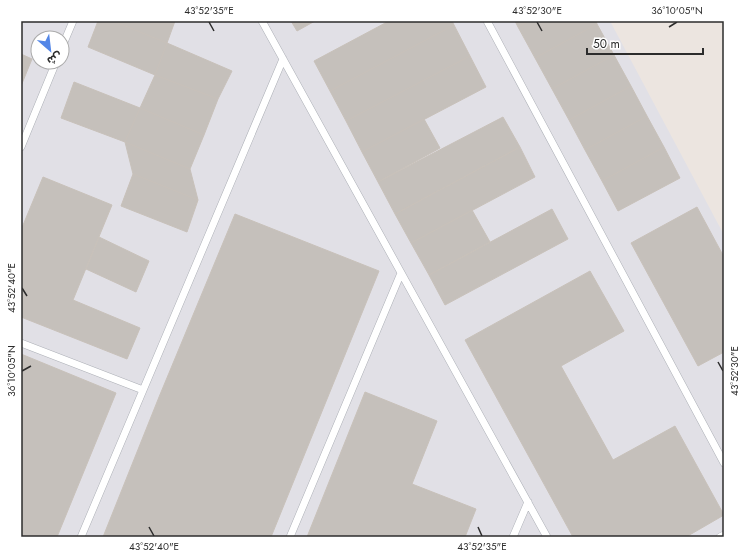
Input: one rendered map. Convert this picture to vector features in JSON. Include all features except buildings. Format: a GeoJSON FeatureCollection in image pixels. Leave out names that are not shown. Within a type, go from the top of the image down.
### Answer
{"type":"FeatureCollection","features":[{"type":"Feature","properties":{"kind":"lane"},"geometry":{"type":"LineString","coordinates":[[262,21],[547,537]]}},
{"type":"Feature","properties":{"kind":"lane"},"geometry":{"type":"LineString","coordinates":[[487,21],[724,463]]}},
{"type":"Feature","properties":{"kind":"lane"},"geometry":{"type":"LineString","coordinates":[[81,537],[284,59]]}},
{"type":"Feature","properties":{"kind":"lane"},"geometry":{"type":"LineString","coordinates":[[21,147],[53,70]]}},
{"type":"Feature","properties":{"kind":"lane"},"geometry":{"type":"LineString","coordinates":[[290,537],[401,273]]}},
{"type":"Feature","properties":{"kind":"lane"},"geometry":{"type":"LineString","coordinates":[[21,343],[143,390]]}},
{"type":"Feature","properties":{"kind":"lane"},"geometry":{"type":"LineString","coordinates":[[513,537],[528,502]]}},
{"type":"Feature","properties":{"kind":"lane"},"geometry":{"type":"LineString","coordinates":[[720,537],[724,535]]}},
{"type":"Feature","properties":{"kind":"shaded area"},"geometry":{"type":"Polygon","coordinates":[[[21,21],[610,21],[724,235],[724,537],[21,537],[21,21]]]}}]}
